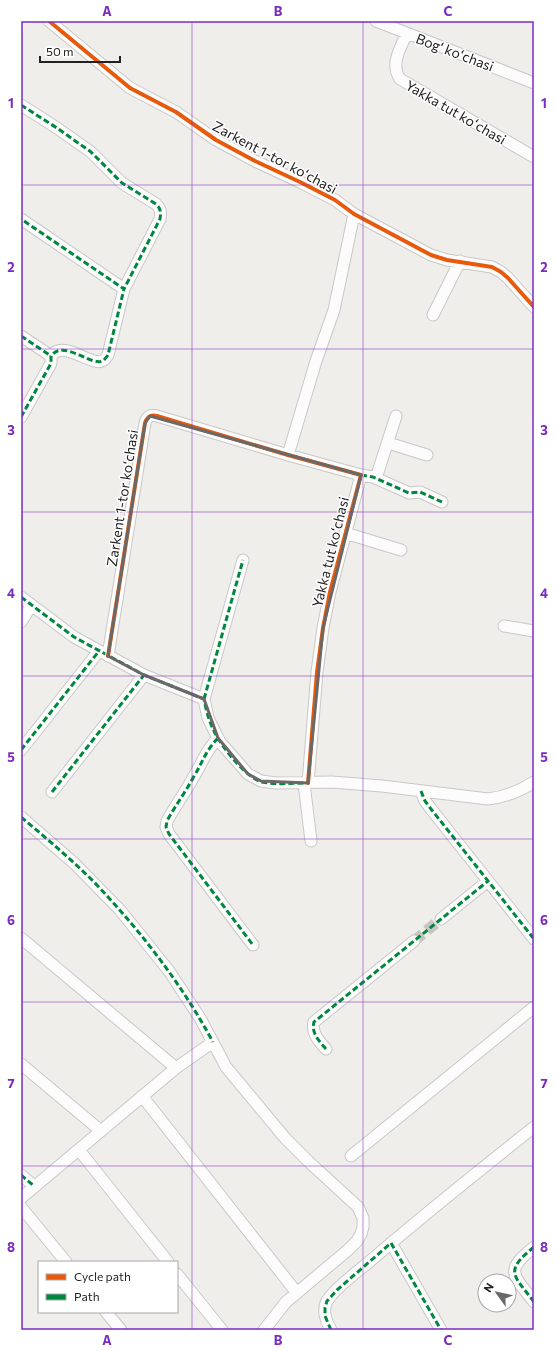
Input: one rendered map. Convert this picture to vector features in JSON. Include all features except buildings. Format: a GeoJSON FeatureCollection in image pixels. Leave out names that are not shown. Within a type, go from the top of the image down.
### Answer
{"type":"FeatureCollection","features":[{"type":"Feature","properties":{"kind":"street","name":"Zarkent 1-tor koʻchasi"},"geometry":{"type":"LineString","coordinates":[[49,21],[130,88],[176,112],[216,140],[335,200],[354,214]]}},
{"type":"Feature","properties":{"kind":"street","name":"Bogʻ koʻchasi"},"geometry":{"type":"LineString","coordinates":[[376,21],[534,83]]}},
{"type":"Feature","properties":{"kind":"street","name":"Yakka tut koʻchasi"},"geometry":{"type":"LineString","coordinates":[[407,33],[395,66],[400,79],[534,157]]}},
{"type":"Feature","properties":{"kind":"street"},"geometry":{"type":"LineString","coordinates":[[21,105],[91,152],[122,183],[156,204],[160,208],[161,212],[160,219],[124,289],[108,355],[105,360],[100,362],[60,350],[54,352],[51,356],[49,368],[21,417]]}},
{"type":"Feature","properties":{"kind":"street"},"geometry":{"type":"LineString","coordinates":[[442,502],[420,492],[406,492],[376,478],[288,455],[316,361],[334,310],[354,214],[431,255],[447,260],[492,267],[501,272],[534,307]]}},
{"type":"Feature","properties":{"kind":"street"},"geometry":{"type":"LineString","coordinates":[[21,219],[124,289]]}},
{"type":"Feature","properties":{"kind":"street"},"geometry":{"type":"LineString","coordinates":[[433,315],[460,261]]}},
{"type":"Feature","properties":{"kind":"street"},"geometry":{"type":"LineString","coordinates":[[21,336],[51,356]]}},
{"type":"Feature","properties":{"kind":"street","name":"Zarkent 1-tor koʻchasi"},"geometry":{"type":"LineString","coordinates":[[104,653],[147,418],[153,415],[157,416],[288,455]]}},
{"type":"Feature","properties":{"kind":"street"},"geometry":{"type":"LineString","coordinates":[[376,478],[396,416]]}},
{"type":"Feature","properties":{"kind":"street"},"geometry":{"type":"LineString","coordinates":[[388,443],[427,455]]}},
{"type":"Feature","properties":{"kind":"street","name":"Yakka tut koʻchasi"},"geometry":{"type":"LineString","coordinates":[[311,841],[306,783],[322,628],[361,475]]}},
{"type":"Feature","properties":{"kind":"street"},"geometry":{"type":"LineString","coordinates":[[345,533],[401,550]]}},
{"type":"Feature","properties":{"kind":"street"},"geometry":{"type":"LineString","coordinates":[[243,560],[204,699],[208,718],[218,738],[248,774],[260,782],[332,782],[382,786],[488,799],[504,797],[534,782]]}},
{"type":"Feature","properties":{"kind":"street"},"geometry":{"type":"LineString","coordinates":[[21,597],[74,637],[144,675],[204,699]]}},
{"type":"Feature","properties":{"kind":"street"},"geometry":{"type":"LineString","coordinates":[[21,622],[32,606]]}},
{"type":"Feature","properties":{"kind":"street"},"geometry":{"type":"LineString","coordinates":[[504,626],[534,631]]}},
{"type":"Feature","properties":{"kind":"street"},"geometry":{"type":"LineString","coordinates":[[21,750],[104,653]]}},
{"type":"Feature","properties":{"kind":"street"},"geometry":{"type":"LineString","coordinates":[[52,792],[144,675]]}},
{"type":"Feature","properties":{"kind":"street"},"geometry":{"type":"LineString","coordinates":[[218,738],[204,755],[194,778],[167,821],[166,827],[169,834],[253,945]]}},
{"type":"Feature","properties":{"kind":"street"},"geometry":{"type":"LineString","coordinates":[[421,791],[425,801],[431,809],[534,939]]}},
{"type":"Feature","properties":{"kind":"street"},"geometry":{"type":"LineString","coordinates":[[21,817],[75,864],[120,910],[169,971],[200,1018],[226,1067],[285,1138],[358,1207],[363,1218],[363,1227],[357,1241],[286,1302],[264,1330]]}},
{"type":"Feature","properties":{"kind":"street"},"geometry":{"type":"LineString","coordinates":[[441,919],[488,881]]}},
{"type":"Feature","properties":{"kind":"street"},"geometry":{"type":"LineString","coordinates":[[21,938],[176,1068]]}},
{"type":"Feature","properties":{"kind":"street"},"geometry":{"type":"LineString","coordinates":[[326,1049],[314,1034],[312,1028],[314,1022],[414,941]]}},
{"type":"Feature","properties":{"kind":"street"},"geometry":{"type":"LineString","coordinates":[[351,1156],[534,1007]]}},
{"type":"Feature","properties":{"kind":"street"},"geometry":{"type":"LineString","coordinates":[[21,1198],[176,1068],[213,1042]]}},
{"type":"Feature","properties":{"kind":"street"},"geometry":{"type":"LineString","coordinates":[[21,1064],[101,1131]]}},
{"type":"Feature","properties":{"kind":"street"},"geometry":{"type":"LineString","coordinates":[[142,1096],[297,1293]]}},
{"type":"Feature","properties":{"kind":"street"},"geometry":{"type":"LineString","coordinates":[[331,1330],[325,1316],[325,1308],[327,1301],[337,1290],[391,1243],[534,1127]]}},
{"type":"Feature","properties":{"kind":"street"},"geometry":{"type":"LineString","coordinates":[[79,1150],[167,1261]]}},
{"type":"Feature","properties":{"kind":"street"},"geometry":{"type":"LineString","coordinates":[[21,1175],[34,1186]]}},
{"type":"Feature","properties":{"kind":"street"},"geometry":{"type":"LineString","coordinates":[[21,1207],[65,1261]]}},
{"type":"Feature","properties":{"kind":"street"},"geometry":{"type":"LineString","coordinates":[[391,1243],[441,1330]]}},
{"type":"Feature","properties":{"kind":"street"},"geometry":{"type":"LineString","coordinates":[[534,1247],[521,1257],[514,1269],[515,1277],[534,1302]]}},
{"type":"Feature","properties":{"kind":"street"},"geometry":{"type":"LineString","coordinates":[[178,1275],[222,1330]]}},
{"type":"Feature","properties":{"kind":"street"},"geometry":{"type":"LineString","coordinates":[[107,1313],[121,1330]]}},
{"type":"Feature","properties":{"kind":"highlighted area"},"geometry":{"type":"Polygon","coordinates":[[[150,416],[361,475],[323,628],[308,783],[261,781],[248,774],[218,738],[204,699],[144,675],[108,656],[145,423],[150,416]]]}},
{"type":"Feature","properties":{"kind":"tunnel"},"geometry":{"type":"LineString","coordinates":[[414,941],[441,919]]}},
{"type":"Feature","properties":{"kind":"marked path"},"geometry":{"type":"LineString","coordinates":[[21,105],[91,152],[122,183],[156,204],[160,209],[160,219],[124,289],[21,219]]}},
{"type":"Feature","properties":{"kind":"marked path"},"geometry":{"type":"LineString","coordinates":[[21,417],[51,363],[51,356],[57,351],[63,350],[71,352],[93,361],[99,362],[105,359],[108,355],[124,289]]}},
{"type":"Feature","properties":{"kind":"marked path"},"geometry":{"type":"LineString","coordinates":[[21,336],[51,356]]}},
{"type":"Feature","properties":{"kind":"marked path"},"geometry":{"type":"LineString","coordinates":[[361,475],[373,477],[409,493],[420,492],[442,502]]}},
{"type":"Feature","properties":{"kind":"marked path"},"geometry":{"type":"LineString","coordinates":[[204,699],[243,560]]}},
{"type":"Feature","properties":{"kind":"marked path"},"geometry":{"type":"LineString","coordinates":[[21,597],[74,637],[144,675],[204,699],[209,719],[217,737],[235,761],[256,779],[262,782],[285,784],[308,783]]}},
{"type":"Feature","properties":{"kind":"marked path"},"geometry":{"type":"LineString","coordinates":[[21,750],[99,651]]}},
{"type":"Feature","properties":{"kind":"marked path"},"geometry":{"type":"LineString","coordinates":[[52,792],[144,675]]}},
{"type":"Feature","properties":{"kind":"marked path"},"geometry":{"type":"LineString","coordinates":[[218,738],[213,743],[190,784],[170,815],[166,827],[169,834],[253,945]]}},
{"type":"Feature","properties":{"kind":"marked path"},"geometry":{"type":"LineString","coordinates":[[421,791],[425,801],[431,809],[534,939]]}},
{"type":"Feature","properties":{"kind":"marked path"},"geometry":{"type":"LineString","coordinates":[[21,817],[85,873],[128,919],[173,978],[201,1020],[213,1042]]}},
{"type":"Feature","properties":{"kind":"marked path"},"geometry":{"type":"LineString","coordinates":[[326,1049],[318,1040],[313,1026],[314,1022],[488,881]]}},
{"type":"Feature","properties":{"kind":"marked path"},"geometry":{"type":"LineString","coordinates":[[21,1175],[34,1186]]}},
{"type":"Feature","properties":{"kind":"marked path"},"geometry":{"type":"LineString","coordinates":[[331,1330],[325,1316],[327,1301],[337,1290],[391,1243],[441,1330]]}},
{"type":"Feature","properties":{"kind":"marked path"},"geometry":{"type":"LineString","coordinates":[[534,1247],[524,1255],[515,1268],[517,1279],[534,1302]]}},
{"type":"Feature","properties":{"kind":"cycle path"},"geometry":{"type":"LineString","coordinates":[[49,21],[130,88],[176,112],[216,140],[335,200],[354,214],[431,255],[447,260],[492,267],[508,278],[534,307]]}},
{"type":"Feature","properties":{"kind":"cycle path"},"geometry":{"type":"LineString","coordinates":[[108,656],[145,423],[149,416],[157,416],[361,475],[330,592],[323,628],[317,672],[308,783]]}}]}
